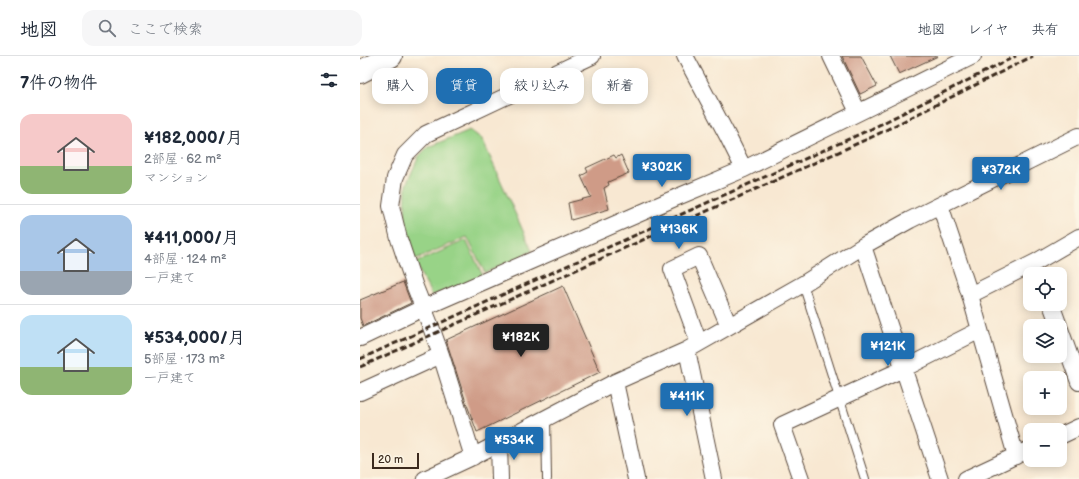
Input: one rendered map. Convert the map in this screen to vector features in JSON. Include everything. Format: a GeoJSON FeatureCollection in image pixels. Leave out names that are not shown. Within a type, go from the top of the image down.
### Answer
{"type":"FeatureCollection","features":[{"type":"Feature","properties":{"kind":"street"},"geometry":{"type":"LineString","coordinates":[[360,72],[391,56]]}},
{"type":"Feature","properties":{"kind":"street"},"geometry":{"type":"LineString","coordinates":[[473,457],[441,355],[399,240],[391,206],[395,178],[405,155],[426,134],[592,56]]}},
{"type":"Feature","properties":{"kind":"street"},"geometry":{"type":"LineString","coordinates":[[685,56],[744,169]]}},
{"type":"Feature","properties":{"kind":"street"},"geometry":{"type":"LineString","coordinates":[[831,56],[858,112]]}},
{"type":"Feature","properties":{"kind":"street"},"geometry":{"type":"LineString","coordinates":[[360,338],[423,308],[744,169],[973,56]]}},
{"type":"Feature","properties":{"kind":"street"},"geometry":{"type":"LineString","coordinates":[[425,479],[473,457],[615,382],[693,347],[803,284],[863,246],[940,205],[1079,136]]}},
{"type":"Feature","properties":{"kind":"street"},"geometry":{"type":"LineString","coordinates":[[940,205],[980,330],[1023,453],[966,479]]}},
{"type":"Feature","properties":{"kind":"street"},"geometry":{"type":"LineString","coordinates":[[1039,267],[1079,237]]}},
{"type":"Feature","properties":{"kind":"street"},"geometry":{"type":"LineString","coordinates":[[863,246],[940,479]]}},
{"type":"Feature","properties":{"kind":"street"},"geometry":{"type":"LineString","coordinates":[[714,479],[693,347],[672,269],[699,256],[729,326]]}},
{"type":"Feature","properties":{"kind":"street"},"geometry":{"type":"LineString","coordinates":[[970,295],[1023,274]]}},
{"type":"Feature","properties":{"kind":"street"},"geometry":{"type":"LineString","coordinates":[[802,479],[782,425],[903,369],[980,330]]}},
{"type":"Feature","properties":{"kind":"street"},"geometry":{"type":"LineString","coordinates":[[1067,347],[1079,382]]}},
{"type":"Feature","properties":{"kind":"street"},"geometry":{"type":"LineString","coordinates":[[360,392],[441,355]]}},
{"type":"Feature","properties":{"kind":"street"},"geometry":{"type":"LineString","coordinates":[[615,382],[636,479]]}},
{"type":"Feature","properties":{"kind":"street"},"geometry":{"type":"LineString","coordinates":[[1067,433],[1079,427]]}},
{"type":"Feature","properties":{"kind":"street"},"geometry":{"type":"LineString","coordinates":[[499,443],[500,479]]}},
{"type":"Feature","properties":{"kind":"lane"},"geometry":{"type":"LineString","coordinates":[[803,284],[865,479]]}},
{"type":"Feature","properties":{"kind":"lane"},"geometry":{"type":"LineString","coordinates":[[546,418],[547,479]]}},
{"type":"Feature","properties":{"kind":"green space"},"geometry":{"type":"Polygon","coordinates":[[[470,130],[482,139],[532,251],[485,273],[467,237],[411,261],[404,243],[406,185],[419,156],[428,147],[470,130]]]}},
{"type":"Feature","properties":{"kind":"green space"},"geometry":{"type":"Polygon","coordinates":[[[466,240],[483,276],[432,296],[415,263],[466,240]]]}},
{"type":"Feature","properties":{"kind":"building"},"geometry":{"type":"Polygon","coordinates":[[[842,56],[861,56],[877,86],[860,94],[842,56]]]}},
{"type":"Feature","properties":{"kind":"building"},"geometry":{"type":"Polygon","coordinates":[[[890,56],[938,56],[899,74],[890,56]]]}},
{"type":"Feature","properties":{"kind":"building"},"geometry":{"type":"Polygon","coordinates":[[[614,155],[616,158],[621,155],[629,173],[608,182],[609,185],[604,188],[609,209],[571,220],[568,203],[591,197],[581,176],[588,172],[586,168],[614,155]]]}},
{"type":"Feature","properties":{"kind":"building"},"geometry":{"type":"Polygon","coordinates":[[[403,282],[411,303],[363,326],[360,318],[360,300],[403,282]]]}},
{"type":"Feature","properties":{"kind":"building"},"geometry":{"type":"Polygon","coordinates":[[[563,286],[600,372],[477,432],[446,340],[563,286]]]}},
{"type":"Feature","properties":{"kind":"railway"},"geometry":{"type":"LineString","coordinates":[[360,359],[871,129],[1016,56]]}},
{"type":"Feature","properties":{"kind":"railway"},"geometry":{"type":"LineString","coordinates":[[360,367],[874,136],[1033,56]]}}]}
